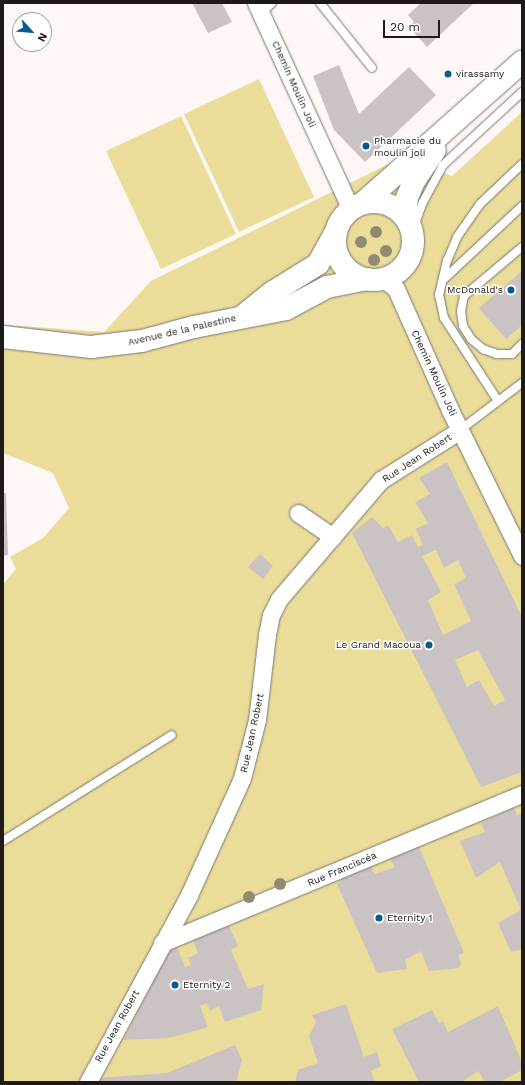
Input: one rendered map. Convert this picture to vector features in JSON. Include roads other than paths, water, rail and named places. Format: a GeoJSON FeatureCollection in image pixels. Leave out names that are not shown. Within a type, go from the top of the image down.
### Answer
{"type":"FeatureCollection","features":[{"type":"Feature","properties":{"kind":"main road"},"geometry":{"type":"LineString","coordinates":[[448,130],[414,181],[407,198],[410,256],[403,266],[376,280],[350,271],[338,257],[336,232],[342,219],[433,140],[448,130],[522,62]]}},
{"type":"Feature","properties":{"kind":"main road"},"geometry":{"type":"LineString","coordinates":[[357,206],[386,204],[408,225]]}},
{"type":"Feature","properties":{"kind":"main road","name":"Avenue de la Palestine"},"geometry":{"type":"LineString","coordinates":[[242,316],[273,292],[318,264],[336,232]]}},
{"type":"Feature","properties":{"kind":"main road","name":"Avenue de la Palestine"},"geometry":{"type":"LineString","coordinates":[[3,337],[90,347],[142,341],[242,316],[286,308],[328,287],[376,280]]}},
{"type":"Feature","properties":{"kind":"street","name":"Chemin Moulin Joli"},"geometry":{"type":"LineString","coordinates":[[263,6],[357,206]]}},
{"type":"Feature","properties":{"kind":"street","name":"Chemin Moulin Joli"},"geometry":{"type":"LineString","coordinates":[[376,280],[396,289],[460,430],[522,556]]}},
{"type":"Feature","properties":{"kind":"street","name":"Rue Jean Robert"},"geometry":{"type":"LineString","coordinates":[[88,1082],[189,895],[242,778],[257,720],[271,615],[279,599],[333,538],[381,480],[460,430]]}},
{"type":"Feature","properties":{"kind":"street"},"geometry":{"type":"LineString","coordinates":[[298,513],[333,538]]}},
{"type":"Feature","properties":{"kind":"street","name":"Rue Franciscéa"},"geometry":{"type":"LineString","coordinates":[[162,943],[522,794]]}},
{"type":"Feature","properties":{"kind":"lane"},"geometry":{"type":"LineString","coordinates":[[320,3],[372,68]]}},
{"type":"Feature","properties":{"kind":"lane"},"geometry":{"type":"LineString","coordinates":[[408,225],[443,165],[522,92]]}},
{"type":"Feature","properties":{"kind":"lane"},"geometry":{"type":"LineString","coordinates":[[498,401],[444,318],[439,295],[457,236],[479,204],[522,164]]}},
{"type":"Feature","properties":{"kind":"lane"},"geometry":{"type":"LineString","coordinates":[[443,279],[522,206]]}},
{"type":"Feature","properties":{"kind":"lane"},"geometry":{"type":"LineString","coordinates":[[522,247],[464,296],[461,311],[463,326],[471,339],[482,349],[497,354],[512,354],[522,344]]}},
{"type":"Feature","properties":{"kind":"lane"},"geometry":{"type":"LineString","coordinates":[[460,430],[522,383]]}},
{"type":"Feature","properties":{"kind":"lane"},"geometry":{"type":"LineString","coordinates":[[3,841],[172,735]]}},
{"type":"Feature","properties":{"kind":"place","name":"virassamy"},"geometry":{"type":"Point","coordinates":[448,74]}},
{"type":"Feature","properties":{"kind":"place","name":"Pharmacie du moulin joli"},"geometry":{"type":"Point","coordinates":[366,146]}},
{"type":"Feature","properties":{"kind":"place","name":"McDonald's"},"geometry":{"type":"Point","coordinates":[511,290]}},
{"type":"Feature","properties":{"kind":"place","name":"Le Grand Macoua"},"geometry":{"type":"Point","coordinates":[429,645]}},
{"type":"Feature","properties":{"kind":"place","name":"Eternity 1"},"geometry":{"type":"Point","coordinates":[379,918]}},
{"type":"Feature","properties":{"kind":"place","name":"Eternity 2"},"geometry":{"type":"Point","coordinates":[175,985]}}]}
